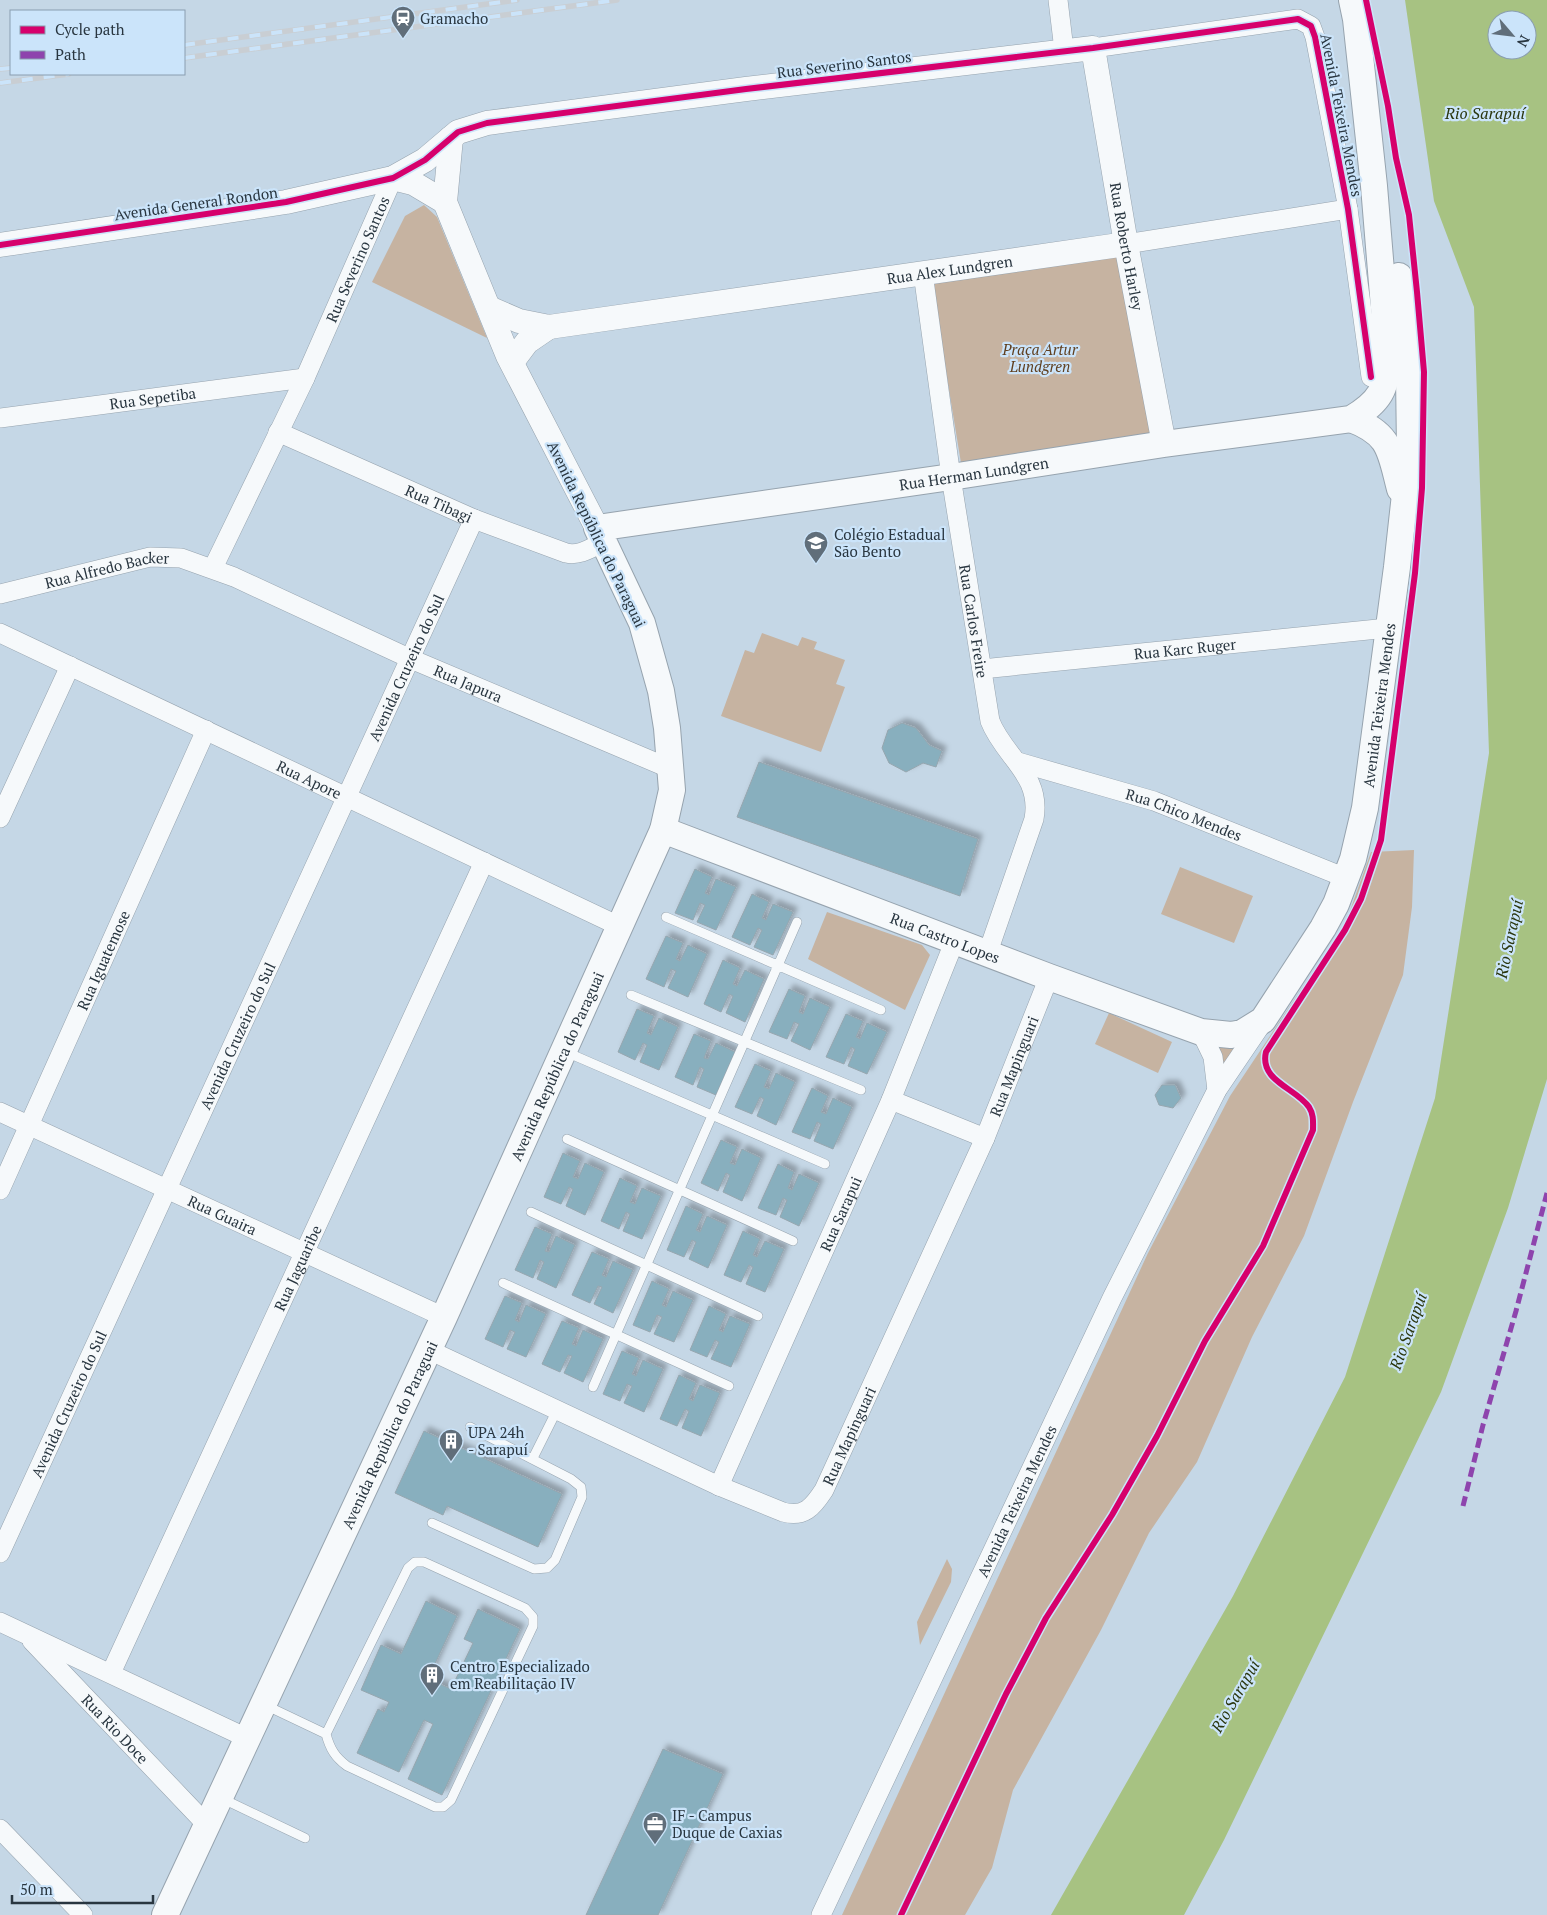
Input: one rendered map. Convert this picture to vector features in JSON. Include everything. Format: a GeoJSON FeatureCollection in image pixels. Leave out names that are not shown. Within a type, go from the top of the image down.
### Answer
{"type":"FeatureCollection","features":[{"type":"Feature","properties":{"kind":"main road"},"geometry":{"type":"LineString","coordinates":[[1352,0],[1356,19],[1373,176],[1395,332]]}},
{"type":"Feature","properties":{"kind":"main road"},"geometry":{"type":"LineString","coordinates":[[1369,0],[1374,18],[1380,76],[1395,332]]}},
{"type":"Feature","properties":{"kind":"main road","name":"Rua Herman Lundgren"},"geometry":{"type":"LineString","coordinates":[[600,535],[1164,444],[1351,419],[1364,412],[1378,397],[1386,383],[1395,332]]}},
{"type":"Feature","properties":{"kind":"main road","name":"Avenida Teixeira Mendes"},"geometry":{"type":"LineString","coordinates":[[1231,1036],[1242,1033],[1264,1020],[1323,928],[1353,859],[1365,808],[1404,504],[1410,424],[1409,375],[1395,332]]}},
{"type":"Feature","properties":{"kind":"main road"},"geometry":{"type":"LineString","coordinates":[[1351,419],[1365,424],[1388,443],[1404,504]]}},
{"type":"Feature","properties":{"kind":"main road","name":"Avenida República do Paraguai"},"geometry":{"type":"LineString","coordinates":[[164,1915],[218,1796],[429,1350],[663,830],[672,790],[672,769],[661,691],[642,623],[600,535]]}},
{"type":"Feature","properties":{"kind":"main road","name":"Rua Castro Lopes"},"geometry":{"type":"LineString","coordinates":[[663,830],[988,952],[1049,977],[1201,1032],[1231,1036]]}},
{"type":"Feature","properties":{"kind":"street"},"geometry":{"type":"LineString","coordinates":[[1058,0],[1064,50]]}},
{"type":"Feature","properties":{"kind":"street","name":"Rua Severino Santos"},"geometry":{"type":"LineString","coordinates":[[213,568],[305,378],[393,178],[425,160],[451,138],[468,128],[487,123],[1064,50],[1093,48],[1298,19],[1311,26]]}},
{"type":"Feature","properties":{"kind":"street","name":"Avenida Teixeira Mendes"},"geometry":{"type":"LineString","coordinates":[[1311,26],[1316,37],[1348,209],[1371,377]]}},
{"type":"Feature","properties":{"kind":"street","name":"Rua Roberto Harley"},"geometry":{"type":"LineString","coordinates":[[1093,48],[1126,244],[1164,444]]}},
{"type":"Feature","properties":{"kind":"street","name":"Avenida República do Paraguai"},"geometry":{"type":"LineString","coordinates":[[451,138],[445,202],[512,362],[600,535]]}},
{"type":"Feature","properties":{"kind":"street"},"geometry":{"type":"LineString","coordinates":[[393,178],[414,184],[445,202]]}},
{"type":"Feature","properties":{"kind":"street","name":"Avenida General Rondon"},"geometry":{"type":"LineString","coordinates":[[0,244],[286,202],[393,178]]}},
{"type":"Feature","properties":{"kind":"street","name":"Rua Alex Lundgren"},"geometry":{"type":"LineString","coordinates":[[489,308],[519,321],[549,327],[1126,244],[1348,209]]}},
{"type":"Feature","properties":{"kind":"street","name":"Rua Carlos Freire"},"geometry":{"type":"LineString","coordinates":[[923,273],[951,477],[990,721],[997,738],[1018,762],[1032,786],[1037,804],[1034,819],[988,952]]}},
{"type":"Feature","properties":{"kind":"street","name":"Rua Alex Lundgren"},"geometry":{"type":"LineString","coordinates":[[512,362],[527,342],[549,327]]}},
{"type":"Feature","properties":{"kind":"street","name":"Rua Sepetiba"},"geometry":{"type":"LineString","coordinates":[[0,418],[305,378]]}},
{"type":"Feature","properties":{"kind":"street","name":"Rua Tibagi"},"geometry":{"type":"LineString","coordinates":[[278,432],[474,519],[574,554],[600,535]]}},
{"type":"Feature","properties":{"kind":"street","name":"Avenida Cruzeiro do Sul"},"geometry":{"type":"LineString","coordinates":[[0,1553],[474,519]]}},
{"type":"Feature","properties":{"kind":"street","name":"Rua Alfredo Backer"},"geometry":{"type":"LineString","coordinates":[[0,594],[150,557],[181,558],[213,568]]}},
{"type":"Feature","properties":{"kind":"street","name":"Rua Japura"},"geometry":{"type":"LineString","coordinates":[[213,568],[410,659],[672,769]]}},
{"type":"Feature","properties":{"kind":"street","name":"Rua Karc Ruger"},"geometry":{"type":"LineString","coordinates":[[982,670],[1388,628]]}},
{"type":"Feature","properties":{"kind":"street","name":"Rua Apore"},"geometry":{"type":"LineString","coordinates":[[0,633],[619,926]]}},
{"type":"Feature","properties":{"kind":"street"},"geometry":{"type":"LineString","coordinates":[[0,818],[70,666]]}},
{"type":"Feature","properties":{"kind":"street","name":"Rua Iguatemose"},"geometry":{"type":"LineString","coordinates":[[0,1190],[206,730]]}},
{"type":"Feature","properties":{"kind":"street","name":"Rua Chico Mendes"},"geometry":{"type":"LineString","coordinates":[[1018,762],[1154,801],[1346,878]]}},
{"type":"Feature","properties":{"kind":"street","name":"Rua Jaguaribe"},"geometry":{"type":"LineString","coordinates":[[111,1673],[484,862]]}},
{"type":"Feature","properties":{"kind":"street","name":"Rua Sarapui"},"geometry":{"type":"LineString","coordinates":[[719,1486],[891,1100],[955,940]]}},
{"type":"Feature","properties":{"kind":"street","name":"Rua Mapinguari"},"geometry":{"type":"LineString","coordinates":[[429,1350],[719,1486],[792,1514],[803,1513],[813,1506],[824,1490],[984,1138],[1049,977]]}},
{"type":"Feature","properties":{"kind":"street","name":"Avenida Teixeira Mendes"},"geometry":{"type":"LineString","coordinates":[[821,1915],[1112,1298],[1217,1090],[1264,1020]]}},
{"type":"Feature","properties":{"kind":"street"},"geometry":{"type":"LineString","coordinates":[[1201,1032],[1213,1057],[1217,1090]]}},
{"type":"Feature","properties":{"kind":"street"},"geometry":{"type":"LineString","coordinates":[[891,1100],[984,1138]]}},
{"type":"Feature","properties":{"kind":"street","name":"Rua Guaira"},"geometry":{"type":"LineString","coordinates":[[0,1112],[444,1317]]}},
{"type":"Feature","properties":{"kind":"street","name":"Rua Rio Doce"},"geometry":{"type":"LineString","coordinates":[[0,1622],[247,1738]]}},
{"type":"Feature","properties":{"kind":"street","name":"Rua Rio Doce"},"geometry":{"type":"LineString","coordinates":[[26,1635],[206,1824]]}},
{"type":"Feature","properties":{"kind":"street"},"geometry":{"type":"LineString","coordinates":[[0,1829],[83,1915]]}},
{"type":"Feature","properties":{"kind":"lane"},"geometry":{"type":"LineString","coordinates":[[666,917],[881,1010]]}},
{"type":"Feature","properties":{"kind":"lane"},"geometry":{"type":"LineString","coordinates":[[593,1386],[798,922]]}},
{"type":"Feature","properties":{"kind":"lane"},"geometry":{"type":"LineString","coordinates":[[631,995],[861,1090]]}},
{"type":"Feature","properties":{"kind":"lane"},"geometry":{"type":"LineString","coordinates":[[564,1051],[826,1164]]}},
{"type":"Feature","properties":{"kind":"lane"},"geometry":{"type":"LineString","coordinates":[[567,1139],[793,1241]]}},
{"type":"Feature","properties":{"kind":"lane"},"geometry":{"type":"LineString","coordinates":[[531,1212],[758,1316]]}},
{"type":"Feature","properties":{"kind":"lane"},"geometry":{"type":"LineString","coordinates":[[503,1283],[729,1386]]}},
{"type":"Feature","properties":{"kind":"lane"},"geometry":{"type":"LineString","coordinates":[[533,1458],[557,1410]]}},
{"type":"Feature","properties":{"kind":"lane"},"geometry":{"type":"LineString","coordinates":[[432,1523],[534,1568],[547,1568],[556,1560],[582,1497],[581,1487],[571,1479],[533,1458],[470,1428]]}},
{"type":"Feature","properties":{"kind":"lane"},"geometry":{"type":"LineString","coordinates":[[263,1704],[326,1734],[336,1758],[347,1766],[434,1807],[443,1807],[451,1800],[533,1626],[533,1618],[525,1608],[424,1562],[415,1562],[408,1568],[326,1734]]}},
{"type":"Feature","properties":{"kind":"lane"},"geometry":{"type":"LineString","coordinates":[[218,1796],[305,1838]]}},
{"type":"Feature","properties":{"kind":"green space"},"geometry":{"type":"Polygon","coordinates":[[[424,205],[437,217],[487,338],[372,282],[405,216],[424,205]]]}},
{"type":"Feature","properties":{"kind":"green space","name":"Praça Artur Lundgren"},"geometry":{"type":"Polygon","coordinates":[[[1120,251],[1154,436],[961,463],[931,280],[1120,251]]]}},
{"type":"Feature","properties":{"kind":"green space"},"geometry":{"type":"Polygon","coordinates":[[[762,633],[798,646],[802,637],[817,642],[814,649],[845,660],[836,684],[845,687],[821,752],[721,716],[745,650],[754,653],[762,633]]]}},
{"type":"Feature","properties":{"kind":"green space"},"geometry":{"type":"Polygon","coordinates":[[[1414,850],[1412,907],[1403,975],[1353,1102],[1304,1236],[1252,1337],[1197,1462],[1149,1533],[1101,1630],[1013,1790],[992,1868],[965,1915],[842,1915],[1148,1253],[1230,1096],[1346,922],[1371,852],[1414,850]]]}},
{"type":"Feature","properties":{"kind":"green space"},"geometry":{"type":"Polygon","coordinates":[[[1180,867],[1253,896],[1234,943],[1161,914],[1180,867]]]}},
{"type":"Feature","properties":{"kind":"green space"},"geometry":{"type":"Polygon","coordinates":[[[827,912],[922,945],[930,955],[905,1010],[808,959],[827,912]]]}},
{"type":"Feature","properties":{"kind":"green space"},"geometry":{"type":"Polygon","coordinates":[[[1109,1013],[1172,1042],[1158,1073],[1095,1044],[1109,1013]]]}},
{"type":"Feature","properties":{"kind":"green space"},"geometry":{"type":"Polygon","coordinates":[[[1212,1041],[1240,1044],[1221,1070],[1212,1041]]]}},
{"type":"Feature","properties":{"kind":"green space"},"geometry":{"type":"Polygon","coordinates":[[[947,1559],[952,1569],[951,1582],[920,1645],[917,1622],[947,1559]]]}},
{"type":"Feature","properties":{"kind":"water","name":"Rio Sarapuí"},"geometry":{"type":"Polygon","coordinates":[[[1405,0],[1547,0],[1547,1079],[1508,1208],[1441,1392],[1224,1840],[1184,1915],[1051,1915],[1233,1596],[1345,1377],[1435,1098],[1489,753],[1474,307],[1434,201],[1405,0]]]}},
{"type":"Feature","properties":{"kind":"building"},"geometry":{"type":"Polygon","coordinates":[[[902,723],[916,728],[929,745],[942,751],[936,767],[923,763],[906,772],[889,763],[882,748],[888,730],[902,723]]]}},
{"type":"Feature","properties":{"kind":"building"},"geometry":{"type":"Polygon","coordinates":[[[759,762],[978,839],[960,896],[737,817],[759,762]]]}},
{"type":"Feature","properties":{"kind":"building"},"geometry":{"type":"Polygon","coordinates":[[[695,869],[712,877],[705,893],[709,895],[716,879],[736,887],[716,930],[697,922],[705,905],[700,903],[693,920],[675,913],[695,869]]]}},
{"type":"Feature","properties":{"kind":"building"},"geometry":{"type":"Polygon","coordinates":[[[752,894],[769,902],[762,918],[766,920],[773,904],[793,912],[773,955],[754,947],[762,930],[758,928],[750,945],[732,937],[752,894]]]}},
{"type":"Feature","properties":{"kind":"building"},"geometry":{"type":"Polygon","coordinates":[[[666,936],[683,943],[676,959],[680,961],[688,945],[707,954],[688,997],[668,988],[676,971],[671,969],[664,987],[646,979],[666,936]]]}},
{"type":"Feature","properties":{"kind":"building"},"geometry":{"type":"Polygon","coordinates":[[[723,960],[740,968],[733,984],[737,986],[745,970],[764,979],[745,1022],[726,1013],[733,996],[729,994],[721,1012],[704,1004],[723,960]]]}},
{"type":"Feature","properties":{"kind":"building"},"geometry":{"type":"Polygon","coordinates":[[[789,989],[805,996],[799,1012],[803,1014],[810,998],[830,1007],[810,1050],[791,1041],[799,1024],[794,1022],[787,1039],[769,1032],[789,989]]]}},
{"type":"Feature","properties":{"kind":"building"},"geometry":{"type":"Polygon","coordinates":[[[637,1009],[654,1016],[647,1033],[651,1035],[659,1018],[678,1027],[659,1070],[640,1062],[647,1045],[643,1043],[635,1060],[618,1052],[637,1009]]]}},
{"type":"Feature","properties":{"kind":"building"},"geometry":{"type":"Polygon","coordinates":[[[846,1014],[863,1021],[856,1037],[860,1039],[867,1023],[887,1032],[867,1074],[848,1066],[855,1049],[851,1047],[844,1064],[826,1057],[846,1014]]]}},
{"type":"Feature","properties":{"kind":"building"},"geometry":{"type":"Polygon","coordinates":[[[694,1034],[711,1041],[704,1058],[708,1059],[716,1043],[735,1052],[716,1095],[697,1087],[704,1069],[700,1067],[693,1085],[675,1077],[694,1034]]]}},
{"type":"Feature","properties":{"kind":"building"},"geometry":{"type":"Polygon","coordinates":[[[755,1064],[771,1071],[764,1087],[769,1089],[776,1073],[795,1082],[776,1125],[757,1116],[764,1099],[760,1097],[752,1114],[735,1107],[755,1064]]]}},
{"type":"Feature","properties":{"kind":"building"},"geometry":{"type":"Polygon","coordinates":[[[1162,1085],[1175,1085],[1181,1098],[1173,1108],[1159,1105],[1155,1095],[1162,1085]]]}},
{"type":"Feature","properties":{"kind":"building"},"geometry":{"type":"Polygon","coordinates":[[[812,1088],[828,1096],[821,1112],[826,1114],[833,1098],[852,1107],[833,1149],[814,1141],[821,1124],[817,1122],[810,1139],[792,1132],[812,1088]]]}},
{"type":"Feature","properties":{"kind":"building"},"geometry":{"type":"Polygon","coordinates":[[[721,1140],[737,1147],[730,1163],[735,1165],[742,1149],[761,1158],[742,1201],[723,1192],[730,1175],[726,1173],[718,1191],[701,1183],[721,1140]]]}},
{"type":"Feature","properties":{"kind":"building"},"geometry":{"type":"Polygon","coordinates":[[[563,1153],[580,1161],[573,1177],[578,1179],[585,1163],[604,1172],[585,1215],[566,1206],[573,1189],[569,1187],[561,1204],[544,1197],[563,1153]]]}},
{"type":"Feature","properties":{"kind":"building"},"geometry":{"type":"Polygon","coordinates":[[[778,1164],[794,1172],[788,1188],[792,1190],[799,1174],[819,1183],[799,1226],[780,1217],[787,1200],[783,1198],[776,1215],[758,1208],[778,1164]]]}},
{"type":"Feature","properties":{"kind":"building"},"geometry":{"type":"Polygon","coordinates":[[[620,1178],[637,1186],[630,1202],[635,1204],[642,1188],[661,1196],[642,1239],[623,1231],[630,1214],[626,1212],[619,1229],[601,1221],[620,1178]]]}},
{"type":"Feature","properties":{"kind":"building"},"geometry":{"type":"Polygon","coordinates":[[[686,1206],[703,1214],[696,1230],[700,1232],[707,1216],[727,1225],[708,1268],[689,1259],[696,1242],[692,1240],[684,1257],[667,1250],[686,1206]]]}},
{"type":"Feature","properties":{"kind":"building"},"geometry":{"type":"Polygon","coordinates":[[[535,1227],[552,1234],[545,1251],[549,1252],[556,1236],[575,1245],[556,1288],[537,1279],[544,1262],[540,1260],[533,1278],[515,1270],[535,1227]]]}},
{"type":"Feature","properties":{"kind":"building"},"geometry":{"type":"Polygon","coordinates":[[[743,1231],[760,1239],[753,1255],[757,1257],[765,1241],[784,1249],[765,1292],[746,1284],[753,1267],[749,1265],[741,1282],[724,1275],[743,1231]]]}},
{"type":"Feature","properties":{"kind":"building"},"geometry":{"type":"Polygon","coordinates":[[[592,1252],[609,1259],[602,1275],[606,1277],[613,1261],[633,1270],[613,1313],[594,1304],[602,1287],[598,1286],[590,1303],[572,1295],[592,1252]]]}},
{"type":"Feature","properties":{"kind":"building"},"geometry":{"type":"Polygon","coordinates":[[[652,1281],[669,1289],[662,1305],[666,1307],[673,1291],[693,1300],[674,1342],[654,1334],[662,1317],[657,1315],[650,1332],[633,1325],[652,1281]]]}},
{"type":"Feature","properties":{"kind":"building"},"geometry":{"type":"Polygon","coordinates":[[[505,1296],[522,1303],[515,1320],[519,1322],[526,1305],[546,1314],[526,1357],[507,1349],[515,1332],[510,1330],[503,1347],[485,1339],[505,1296]]]}},
{"type":"Feature","properties":{"kind":"building"},"geometry":{"type":"Polygon","coordinates":[[[709,1306],[726,1314],[719,1330],[723,1332],[730,1316],[750,1324],[731,1367],[711,1359],[719,1342],[715,1340],[707,1357],[690,1350],[709,1306]]]}},
{"type":"Feature","properties":{"kind":"building"},"geometry":{"type":"Polygon","coordinates":[[[562,1321],[579,1328],[572,1344],[576,1346],[583,1330],[603,1339],[583,1382],[564,1373],[572,1356],[568,1355],[560,1372],[542,1364],[562,1321]]]}},
{"type":"Feature","properties":{"kind":"building"},"geometry":{"type":"Polygon","coordinates":[[[622,1351],[639,1358],[632,1374],[636,1376],[643,1360],[663,1369],[644,1412],[624,1403],[632,1386],[627,1384],[620,1401],[603,1394],[622,1351]]]}},
{"type":"Feature","properties":{"kind":"building"},"geometry":{"type":"Polygon","coordinates":[[[679,1375],[696,1383],[689,1399],[693,1401],[700,1385],[720,1393],[701,1436],[682,1428],[689,1411],[685,1409],[677,1426],[660,1419],[679,1375]]]}},
{"type":"Feature","properties":{"kind":"building","name":"UPA 24h - Sarapuí"},"geometry":{"type":"Polygon","coordinates":[[[424,1431],[562,1494],[538,1547],[447,1506],[443,1515],[395,1493],[424,1431]]]}},
{"type":"Feature","properties":{"kind":"building","name":"Centro Especializado em Reabilitação IV"},"geometry":{"type":"Polygon","coordinates":[[[426,1601],[457,1616],[428,1679],[451,1689],[473,1643],[464,1639],[478,1609],[520,1629],[442,1795],[408,1779],[433,1724],[424,1720],[399,1772],[357,1753],[378,1709],[384,1712],[389,1702],[361,1690],[381,1645],[401,1654],[426,1601]]]}},
{"type":"Feature","properties":{"kind":"building","name":"IF - Campus Duque de Caxias"},"geometry":{"type":"Polygon","coordinates":[[[663,1749],[723,1774],[658,1915],[586,1915],[663,1749]]]}},
{"type":"Feature","properties":{"kind":"railway"},"geometry":{"type":"LineString","coordinates":[[185,45],[517,0]]}},
{"type":"Feature","properties":{"kind":"railway"},"geometry":{"type":"LineString","coordinates":[[185,58],[617,0]]}},
{"type":"Feature","properties":{"kind":"railway"},"geometry":{"type":"LineString","coordinates":[[0,69],[10,68]]}},
{"type":"Feature","properties":{"kind":"railway"},"geometry":{"type":"LineString","coordinates":[[0,83],[61,75]]}},
{"type":"Feature","properties":{"kind":"marked path"},"geometry":{"type":"LineString","coordinates":[[1463,1506],[1483,1425],[1547,1193]]}},
{"type":"Feature","properties":{"kind":"cycle path"},"geometry":{"type":"LineString","coordinates":[[901,1915],[1006,1694],[1046,1618],[1112,1515],[1157,1436],[1205,1341],[1263,1246],[1313,1130],[1311,1110],[1303,1100],[1273,1077],[1265,1062],[1266,1052],[1345,930],[1361,899],[1381,840],[1415,573],[1422,488],[1424,372],[1409,215],[1396,158],[1388,106],[1366,0]]}},
{"type":"Feature","properties":{"kind":"cycle path"},"geometry":{"type":"LineString","coordinates":[[0,245],[286,202],[393,178],[425,160],[458,132],[487,123],[746,89],[1093,48],[1298,19],[1311,26],[1315,37],[1348,209],[1371,377]]}},
{"type":"Feature","properties":{"kind":"place","name":"Gramacho"},"geometry":{"type":"Point","coordinates":[403,39]}},
{"type":"Feature","properties":{"kind":"place","name":"Colégio Estadual São Bento"},"geometry":{"type":"Point","coordinates":[816,564]}},
{"type":"Feature","properties":{"kind":"place","name":"UPA 24h - Sarapuí"},"geometry":{"type":"Point","coordinates":[451,1462]}},
{"type":"Feature","properties":{"kind":"place","name":"Centro Especializado em Reabilitação IV"},"geometry":{"type":"Point","coordinates":[432,1696]}},
{"type":"Feature","properties":{"kind":"place","name":"IF - Campus Duque de Caxias"},"geometry":{"type":"Point","coordinates":[655,1845]}}]}
